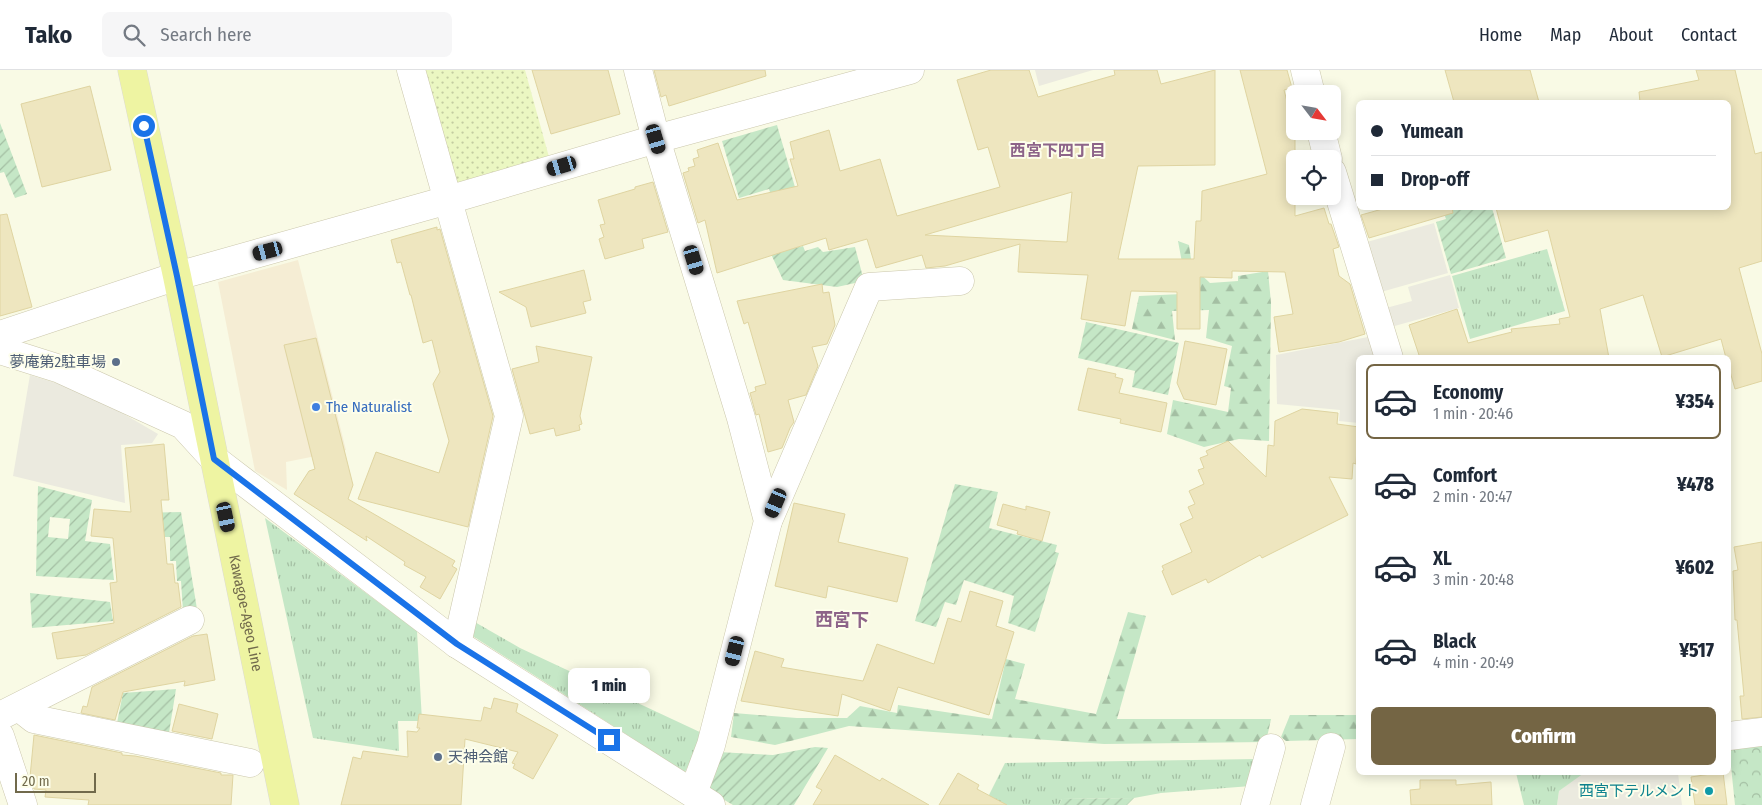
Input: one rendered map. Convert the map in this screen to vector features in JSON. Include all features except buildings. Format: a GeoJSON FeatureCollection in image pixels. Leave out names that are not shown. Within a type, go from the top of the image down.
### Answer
{"type":"FeatureCollection","features":[{"type":"Feature","properties":{"kind":"main road","name":"Kawagoe-Ageo Line"},"geometry":{"type":"LineString","coordinates":[[132,70],[177,276],[285,805]]}},
{"type":"Feature","properties":{"kind":"street"},"geometry":{"type":"LineString","coordinates":[[411,70],[510,416],[457,644]]}},
{"type":"Feature","properties":{"kind":"street"},"geometry":{"type":"LineString","coordinates":[[638,70],[656,139],[741,418],[768,520]]}},
{"type":"Feature","properties":{"kind":"street"},"geometry":{"type":"LineString","coordinates":[[0,335],[177,276],[656,139],[910,70]]}},
{"type":"Feature","properties":{"kind":"street"},"geometry":{"type":"LineString","coordinates":[[1305,70],[1309,85]]}},
{"type":"Feature","properties":{"kind":"street"},"geometry":{"type":"LineString","coordinates":[[1341,202],[1387,355]]}},
{"type":"Feature","properties":{"kind":"street"},"geometry":{"type":"LineString","coordinates":[[0,350],[60,369],[183,424],[214,459],[457,644],[702,799],[711,745],[768,520],[869,287],[960,281]]}},
{"type":"Feature","properties":{"kind":"street"},"geometry":{"type":"LineString","coordinates":[[10,712],[190,620]]}},
{"type":"Feature","properties":{"kind":"street"},"geometry":{"type":"LineString","coordinates":[[10,712],[34,719],[250,763]]}},
{"type":"Feature","properties":{"kind":"street"},"geometry":{"type":"LineString","coordinates":[[1731,736],[1762,732]]}},
{"type":"Feature","properties":{"kind":"street"},"geometry":{"type":"LineString","coordinates":[[0,736],[23,805]]}},
{"type":"Feature","properties":{"kind":"street"},"geometry":{"type":"LineString","coordinates":[[1315,805],[1331,747]]}},
{"type":"Feature","properties":{"kind":"street"},"geometry":{"type":"LineString","coordinates":[[1254,805],[1271,748]]}},
{"type":"Feature","properties":{"kind":"shaded area"},"geometry":{"type":"Polygon","coordinates":[[[1035,70],[1093,70],[1039,86],[1035,70]]]}},
{"type":"Feature","properties":{"kind":"shaded area"},"geometry":{"type":"Polygon","coordinates":[[[1434,223],[1448,273],[1381,292],[1367,242],[1434,223]]]}},
{"type":"Feature","properties":{"kind":"shaded area"},"geometry":{"type":"Polygon","coordinates":[[[298,260],[346,450],[286,462],[287,490],[255,471],[218,282],[298,260]]]}},
{"type":"Feature","properties":{"kind":"shaded area"},"geometry":{"type":"Polygon","coordinates":[[[1450,275],[1459,308],[1391,327],[1386,308],[1412,301],[1408,287],[1450,275]]]}},
{"type":"Feature","properties":{"kind":"shaded area"},"geometry":{"type":"Polygon","coordinates":[[[1368,337],[1373,355],[1356,355],[1356,423],[1339,421],[1340,410],[1277,404],[1276,355],[1368,337]]]}},
{"type":"Feature","properties":{"kind":"shaded area"},"geometry":{"type":"Polygon","coordinates":[[[30,375],[88,393],[158,434],[152,443],[121,445],[125,503],[13,476],[30,375]]]}},
{"type":"Feature","properties":{"kind":"shaded area"},"geometry":{"type":"Polygon","coordinates":[[[1580,775],[1678,775],[1682,805],[1557,805],[1559,791],[1580,775]]]}},
{"type":"Feature","properties":{"kind":"green space"},"geometry":{"type":"Polygon","coordinates":[[[0,123],[27,194],[15,198],[4,172],[0,173],[0,123]]]}},
{"type":"Feature","properties":{"kind":"green space"},"geometry":{"type":"Polygon","coordinates":[[[777,125],[799,201],[775,208],[769,189],[739,198],[722,141],[777,125]]]}},
{"type":"Feature","properties":{"kind":"green space"},"geometry":{"type":"Polygon","coordinates":[[[1443,210],[1493,210],[1506,258],[1451,274],[1436,222],[1446,219],[1443,210]]]}},
{"type":"Feature","properties":{"kind":"green space"},"geometry":{"type":"Polygon","coordinates":[[[1178,241],[1189,245],[1192,266],[1210,283],[1238,281],[1238,276],[1268,271],[1271,303],[1269,441],[1239,439],[1204,447],[1167,434],[1173,400],[1228,412],[1231,388],[1224,386],[1232,346],[1206,338],[1209,310],[1172,311],[1175,340],[1132,329],[1139,296],[1182,294],[1186,284],[1178,241]]]}},
{"type":"Feature","properties":{"kind":"green space"},"geometry":{"type":"Polygon","coordinates":[[[803,246],[805,251],[818,247],[823,252],[855,247],[864,281],[837,287],[783,280],[771,254],[803,246]]]}},
{"type":"Feature","properties":{"kind":"green space"},"geometry":{"type":"Polygon","coordinates":[[[1547,249],[1565,311],[1470,339],[1452,276],[1547,249]]]}},
{"type":"Feature","properties":{"kind":"green space"},"geometry":{"type":"Polygon","coordinates":[[[1086,322],[1179,343],[1168,395],[1132,387],[1135,371],[1078,358],[1086,322]]]}},
{"type":"Feature","properties":{"kind":"green space"},"geometry":{"type":"Polygon","coordinates":[[[955,484],[998,492],[989,528],[1057,545],[1055,552],[1059,553],[1035,632],[1008,623],[1014,596],[964,580],[956,605],[945,602],[936,627],[915,621],[955,484]]]}},
{"type":"Feature","properties":{"kind":"green space"},"geometry":{"type":"Polygon","coordinates":[[[38,486],[92,500],[85,541],[110,544],[114,580],[36,576],[38,486]],[[50,517],[48,537],[68,539],[70,519],[50,517]]]}},
{"type":"Feature","properties":{"kind":"green space"},"geometry":{"type":"Polygon","coordinates":[[[181,512],[197,609],[183,611],[181,581],[177,581],[176,561],[170,561],[170,537],[136,537],[138,513],[181,512]]]}},
{"type":"Feature","properties":{"kind":"green space"},"geometry":{"type":"Polygon","coordinates":[[[265,518],[417,631],[422,721],[398,721],[399,751],[313,738],[265,518]]]}},
{"type":"Feature","properties":{"kind":"green space"},"geometry":{"type":"Polygon","coordinates":[[[30,593],[110,602],[113,621],[32,628],[30,593]]]}},
{"type":"Feature","properties":{"kind":"green space"},"geometry":{"type":"Polygon","coordinates":[[[1128,612],[1146,616],[1117,719],[1271,719],[1266,742],[1104,744],[849,726],[775,745],[731,737],[734,713],[797,718],[847,718],[860,706],[897,713],[898,705],[992,719],[1006,659],[1025,664],[1015,699],[1096,714],[1128,612]]]}},
{"type":"Feature","properties":{"kind":"green space"},"geometry":{"type":"Polygon","coordinates":[[[473,621],[520,648],[704,734],[685,772],[468,633],[473,621]]]}},
{"type":"Feature","properties":{"kind":"green space"},"geometry":{"type":"Polygon","coordinates":[[[176,689],[168,739],[116,728],[123,693],[176,689]]]}},
{"type":"Feature","properties":{"kind":"green space"},"geometry":{"type":"Polygon","coordinates":[[[1290,715],[1356,715],[1356,739],[1286,741],[1281,737],[1290,715]]]}},
{"type":"Feature","properties":{"kind":"green space"},"geometry":{"type":"Polygon","coordinates":[[[1762,745],[1762,805],[1735,805],[1731,747],[1762,745]]]}},
{"type":"Feature","properties":{"kind":"green space"},"geometry":{"type":"Polygon","coordinates":[[[815,747],[828,748],[794,805],[733,805],[704,788],[718,752],[773,755],[815,747]]]}},
{"type":"Feature","properties":{"kind":"green space"},"geometry":{"type":"Polygon","coordinates":[[[1257,759],[1251,786],[1161,793],[1134,798],[1062,799],[1059,805],[984,805],[1005,763],[1257,759]]]}},
{"type":"Feature","properties":{"kind":"green space"},"geometry":{"type":"Polygon","coordinates":[[[1517,775],[1581,775],[1559,791],[1557,805],[1524,805],[1517,775]]]}},
{"type":"Feature","properties":{"kind":"green space"},"geometry":{"type":"Polygon","coordinates":[[[1134,798],[1127,805],[1059,805],[1062,799],[1134,798]]]}},
{"type":"Feature","properties":{"kind":"sand"},"geometry":{"type":"Polygon","coordinates":[[[421,70],[525,70],[549,157],[453,184],[421,70]]]}},
{"type":"Feature","properties":{"kind":"place","name":"夢庵第2駐車場"},"geometry":{"type":"Point","coordinates":[116,362]}},
{"type":"Feature","properties":{"kind":"place","name":"The Naturalist"},"geometry":{"type":"Point","coordinates":[316,407]}},
{"type":"Feature","properties":{"kind":"place","name":"天神会館"},"geometry":{"type":"Point","coordinates":[438,757]}},
{"type":"Feature","properties":{"kind":"place","name":"西宮下テルメント"},"geometry":{"type":"Point","coordinates":[1709,791]}},
{"type":"Feature","properties":{"kind":"district","name":"西宮下四丁目"},"geometry":{"type":"Point","coordinates":[1058,150]}},
{"type":"Feature","properties":{"kind":"district","name":"西宮下"},"geometry":{"type":"Point","coordinates":[842,620]}},
{"type":"Feature","properties":{"kind":"route"},"geometry":{"type":"LineString","coordinates":[[144,126],[214,459],[457,644],[609,740]]}}]}
